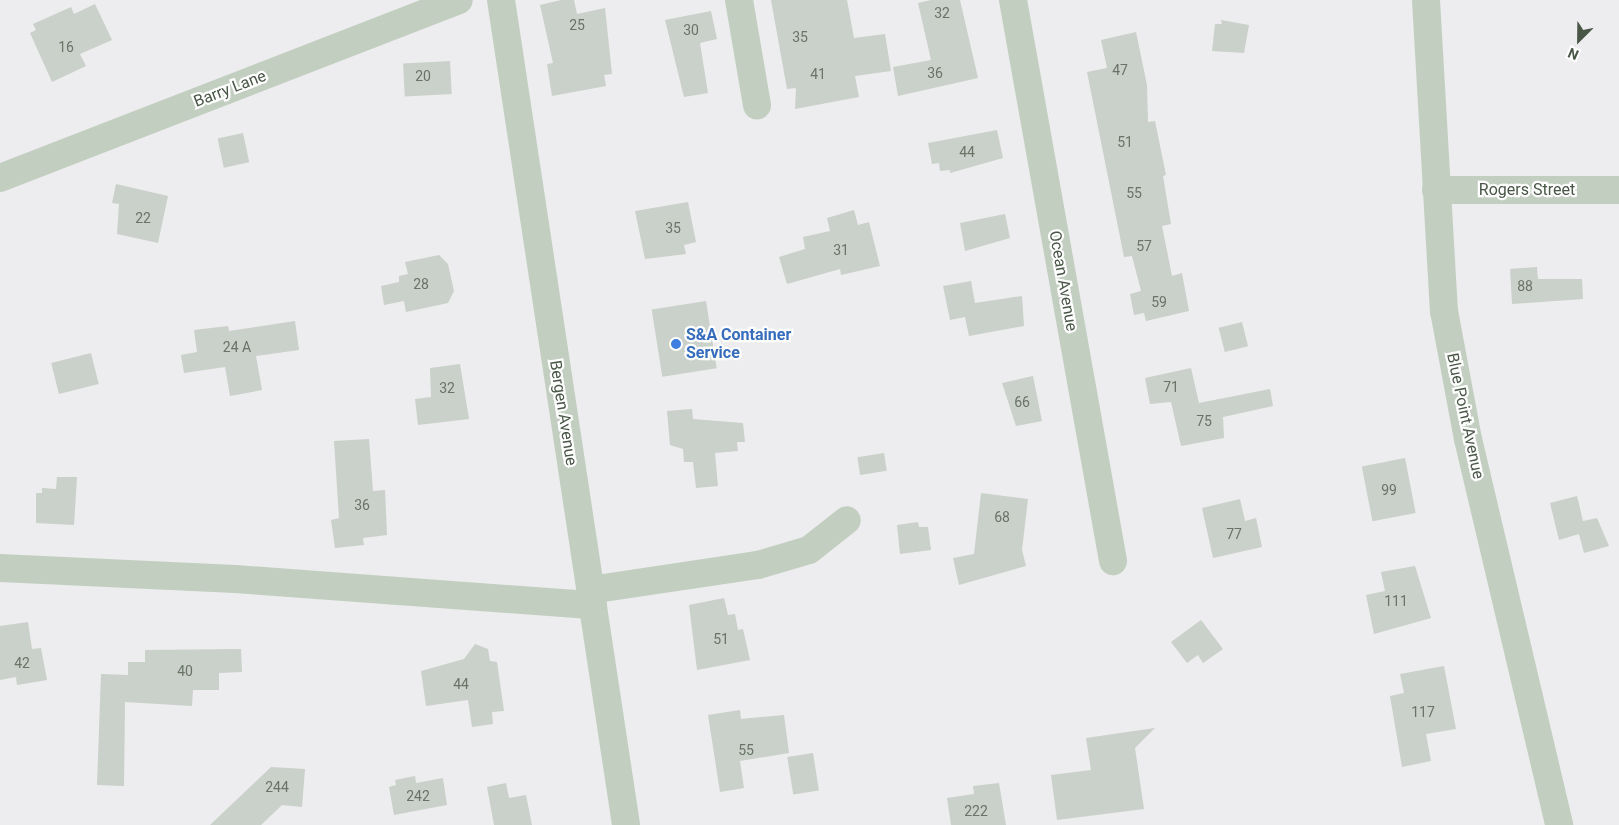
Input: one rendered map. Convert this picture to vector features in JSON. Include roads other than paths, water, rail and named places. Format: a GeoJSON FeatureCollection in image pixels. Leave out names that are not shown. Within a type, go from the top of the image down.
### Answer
{"type":"FeatureCollection","features":[{"type":"Feature","properties":{"kind":"street","name":"Barry Lane"},"geometry":{"type":"LineString","coordinates":[[0,178],[459,0]]}},
{"type":"Feature","properties":{"kind":"street","name":"Bergen Avenue"},"geometry":{"type":"LineString","coordinates":[[501,0],[626,825]]}},
{"type":"Feature","properties":{"kind":"street"},"geometry":{"type":"LineString","coordinates":[[739,0],[758,105]]}},
{"type":"Feature","properties":{"kind":"street","name":"Ocean Avenue"},"geometry":{"type":"LineString","coordinates":[[1013,0],[1113,561]]}},
{"type":"Feature","properties":{"kind":"street","name":"Blue Point Avenue"},"geometry":{"type":"LineString","coordinates":[[1426,0],[1444,311],[1468,439],[1559,825]]}},
{"type":"Feature","properties":{"kind":"street","name":"Rogers Street"},"geometry":{"type":"LineString","coordinates":[[1436,190],[1619,190]]}},
{"type":"Feature","properties":{"kind":"street"},"geometry":{"type":"LineString","coordinates":[[0,568],[591,598],[758,565],[809,550],[847,520]]}},
{"type":"Feature","properties":{"kind":"place","name":"S&A Container Service"},"geometry":{"type":"Point","coordinates":[676,344]}}]}
